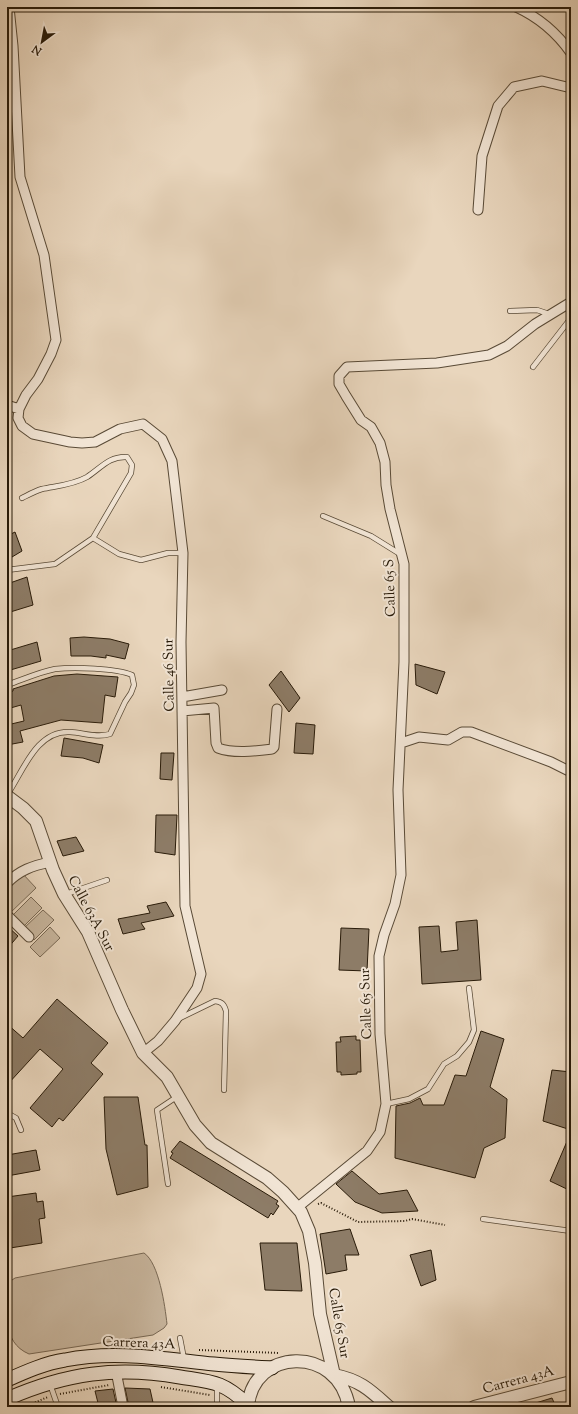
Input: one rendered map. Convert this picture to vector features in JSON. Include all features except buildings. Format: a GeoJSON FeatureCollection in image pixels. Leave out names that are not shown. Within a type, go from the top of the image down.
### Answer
{"type":"FeatureCollection","features":[{"type":"Feature","properties":{"kind":"main road","name":"Carrera 43A"},"geometry":{"type":"LineString","coordinates":[[8,1378],[64,1360],[120,1355],[148,1356],[184,1361],[272,1368]]}},
{"type":"Feature","properties":{"kind":"main road","name":"Carrera 43A"},"geometry":{"type":"LineString","coordinates":[[7,1399],[50,1382],[78,1376],[116,1371],[151,1372],[216,1383],[230,1388],[248,1406]]}},
{"type":"Feature","properties":{"kind":"street"},"geometry":{"type":"LineString","coordinates":[[7,405],[19,413],[51,354],[56,340],[44,255],[20,176],[13,46],[9,7]]}},
{"type":"Feature","properties":{"kind":"street"},"geometry":{"type":"LineString","coordinates":[[516,7],[531,14],[560,38],[571,53]]}},
{"type":"Feature","properties":{"kind":"street"},"geometry":{"type":"LineString","coordinates":[[478,210],[482,156],[498,106],[514,87],[542,81],[571,88]]}},
{"type":"Feature","properties":{"kind":"street","name":"Calle 65 S"},"geometry":{"type":"LineString","coordinates":[[400,765],[404,662],[403,556],[390,509],[386,485],[385,462],[380,443],[370,427],[361,420],[339,384],[339,376],[347,368],[437,363],[489,354],[511,343],[549,314],[571,302]]}},
{"type":"Feature","properties":{"kind":"street","name":"Calle 46 Sur"},"geometry":{"type":"LineString","coordinates":[[19,413],[27,431],[70,442],[96,442],[120,429],[143,424],[162,439],[172,461],[183,553],[182,711],[185,906],[202,974],[197,988],[175,1020],[158,1041],[143,1053]]}},
{"type":"Feature","properties":{"kind":"street"},"geometry":{"type":"LineString","coordinates":[[182,697],[222,690]]}},
{"type":"Feature","properties":{"kind":"street"},"geometry":{"type":"LineString","coordinates":[[182,711],[213,707],[216,743],[218,748],[225,751],[274,748],[277,709]]}},
{"type":"Feature","properties":{"kind":"street"},"geometry":{"type":"LineString","coordinates":[[401,743],[419,737],[448,740],[462,732],[471,732],[551,762],[571,772]]}},
{"type":"Feature","properties":{"kind":"street","name":"Calle 65 Sur"},"geometry":{"type":"LineString","coordinates":[[299,1210],[367,1151],[380,1132],[386,1104],[380,1034],[379,956],[384,935],[395,904],[401,875],[398,790],[400,765]]}},
{"type":"Feature","properties":{"kind":"street","name":"Calle 63A Sur"},"geometry":{"type":"LineString","coordinates":[[7,796],[36,821],[50,862],[64,894],[88,932],[122,1010],[143,1053]]}},
{"type":"Feature","properties":{"kind":"street"},"geometry":{"type":"LineString","coordinates":[[7,883],[27,868],[50,862]]}},
{"type":"Feature","properties":{"kind":"street"},"geometry":{"type":"LineString","coordinates":[[7,915],[29,937]]}},
{"type":"Feature","properties":{"kind":"street","name":"Calle 65 Sur"},"geometry":{"type":"LineString","coordinates":[[143,1053],[167,1077],[180,1096],[195,1125],[211,1143],[267,1178],[299,1210],[309,1231],[315,1263],[320,1314],[334,1375]]}},
{"type":"Feature","properties":{"kind":"street"},"geometry":{"type":"LineString","coordinates":[[248,1406],[251,1394],[256,1384],[272,1368],[284,1363],[304,1362],[323,1367],[334,1375],[342,1385],[349,1407]]}},
{"type":"Feature","properties":{"kind":"street"},"geometry":{"type":"LineString","coordinates":[[116,1371],[123,1407]]}},
{"type":"Feature","properties":{"kind":"street"},"geometry":{"type":"LineString","coordinates":[[334,1375],[350,1378],[366,1387],[389,1407]]}},
{"type":"Feature","properties":{"kind":"street","name":"Carrera 43A"},"geometry":{"type":"LineString","coordinates":[[474,1407],[571,1382]]}},
{"type":"Feature","properties":{"kind":"lane"},"geometry":{"type":"LineString","coordinates":[[510,311],[537,310],[549,314]]}},
{"type":"Feature","properties":{"kind":"lane"},"geometry":{"type":"LineString","coordinates":[[533,367],[571,318]]}},
{"type":"Feature","properties":{"kind":"lane"},"geometry":{"type":"LineString","coordinates":[[7,570],[55,564],[93,538],[131,473],[132,465],[127,457],[117,457],[106,462],[86,477],[70,483],[40,490],[22,498]]}},
{"type":"Feature","properties":{"kind":"lane"},"geometry":{"type":"LineString","coordinates":[[323,516],[371,536],[403,556]]}},
{"type":"Feature","properties":{"kind":"lane"},"geometry":{"type":"LineString","coordinates":[[93,538],[119,554],[140,560],[168,553],[183,553]]}},
{"type":"Feature","properties":{"kind":"lane"},"geometry":{"type":"LineString","coordinates":[[7,685],[54,669],[123,671],[132,675],[134,685],[110,734],[102,736],[69,732],[58,733],[47,738],[28,758],[7,796]]}},
{"type":"Feature","properties":{"kind":"lane"},"geometry":{"type":"LineString","coordinates":[[64,894],[107,880]]}},
{"type":"Feature","properties":{"kind":"lane"},"geometry":{"type":"LineString","coordinates":[[386,1104],[409,1099],[428,1089],[444,1064],[457,1056],[469,1042],[474,1030],[469,988]]}},
{"type":"Feature","properties":{"kind":"lane"},"geometry":{"type":"LineString","coordinates":[[175,1020],[215,1001],[222,1002],[225,1006],[224,1090]]}},
{"type":"Feature","properties":{"kind":"lane"},"geometry":{"type":"LineString","coordinates":[[168,1184],[157,1110],[180,1096]]}},
{"type":"Feature","properties":{"kind":"lane"},"geometry":{"type":"LineString","coordinates":[[7,1113],[16,1118],[21,1130]]}},
{"type":"Feature","properties":{"kind":"lane"},"geometry":{"type":"LineString","coordinates":[[483,1219],[571,1231]]}},
{"type":"Feature","properties":{"kind":"lane"},"geometry":{"type":"LineString","coordinates":[[180,1338],[184,1361]]}},
{"type":"Feature","properties":{"kind":"lane"},"geometry":{"type":"LineString","coordinates":[[50,1382],[58,1407]]}},
{"type":"Feature","properties":{"kind":"lane"},"geometry":{"type":"LineString","coordinates":[[216,1383],[217,1407]]}},
{"type":"Feature","properties":{"kind":"path"},"geometry":{"type":"LineString","coordinates":[[299,1210],[321,1203],[358,1222],[398,1222],[412,1219],[445,1225]]}},
{"type":"Feature","properties":{"kind":"shaded area"},"geometry":{"type":"Polygon","coordinates":[[[22,873],[36,888],[9,914],[7,912],[7,887],[22,873]]]}},
{"type":"Feature","properties":{"kind":"shaded area"},"geometry":{"type":"Polygon","coordinates":[[[31,897],[42,908],[22,928],[11,917],[31,897]]]}},
{"type":"Feature","properties":{"kind":"shaded area"},"geometry":{"type":"Polygon","coordinates":[[[43,910],[54,920],[34,940],[23,929],[43,910]]]}},
{"type":"Feature","properties":{"kind":"shaded area"},"geometry":{"type":"Polygon","coordinates":[[[50,927],[60,938],[40,957],[30,947],[50,927]]]}},
{"type":"Feature","properties":{"kind":"shaded area"},"geometry":{"type":"Polygon","coordinates":[[[144,1253],[154,1266],[160,1286],[167,1324],[164,1328],[153,1335],[29,1354],[20,1349],[14,1342],[10,1333],[7,1315],[7,1285],[9,1282],[15,1278],[144,1253]]]}}]}
